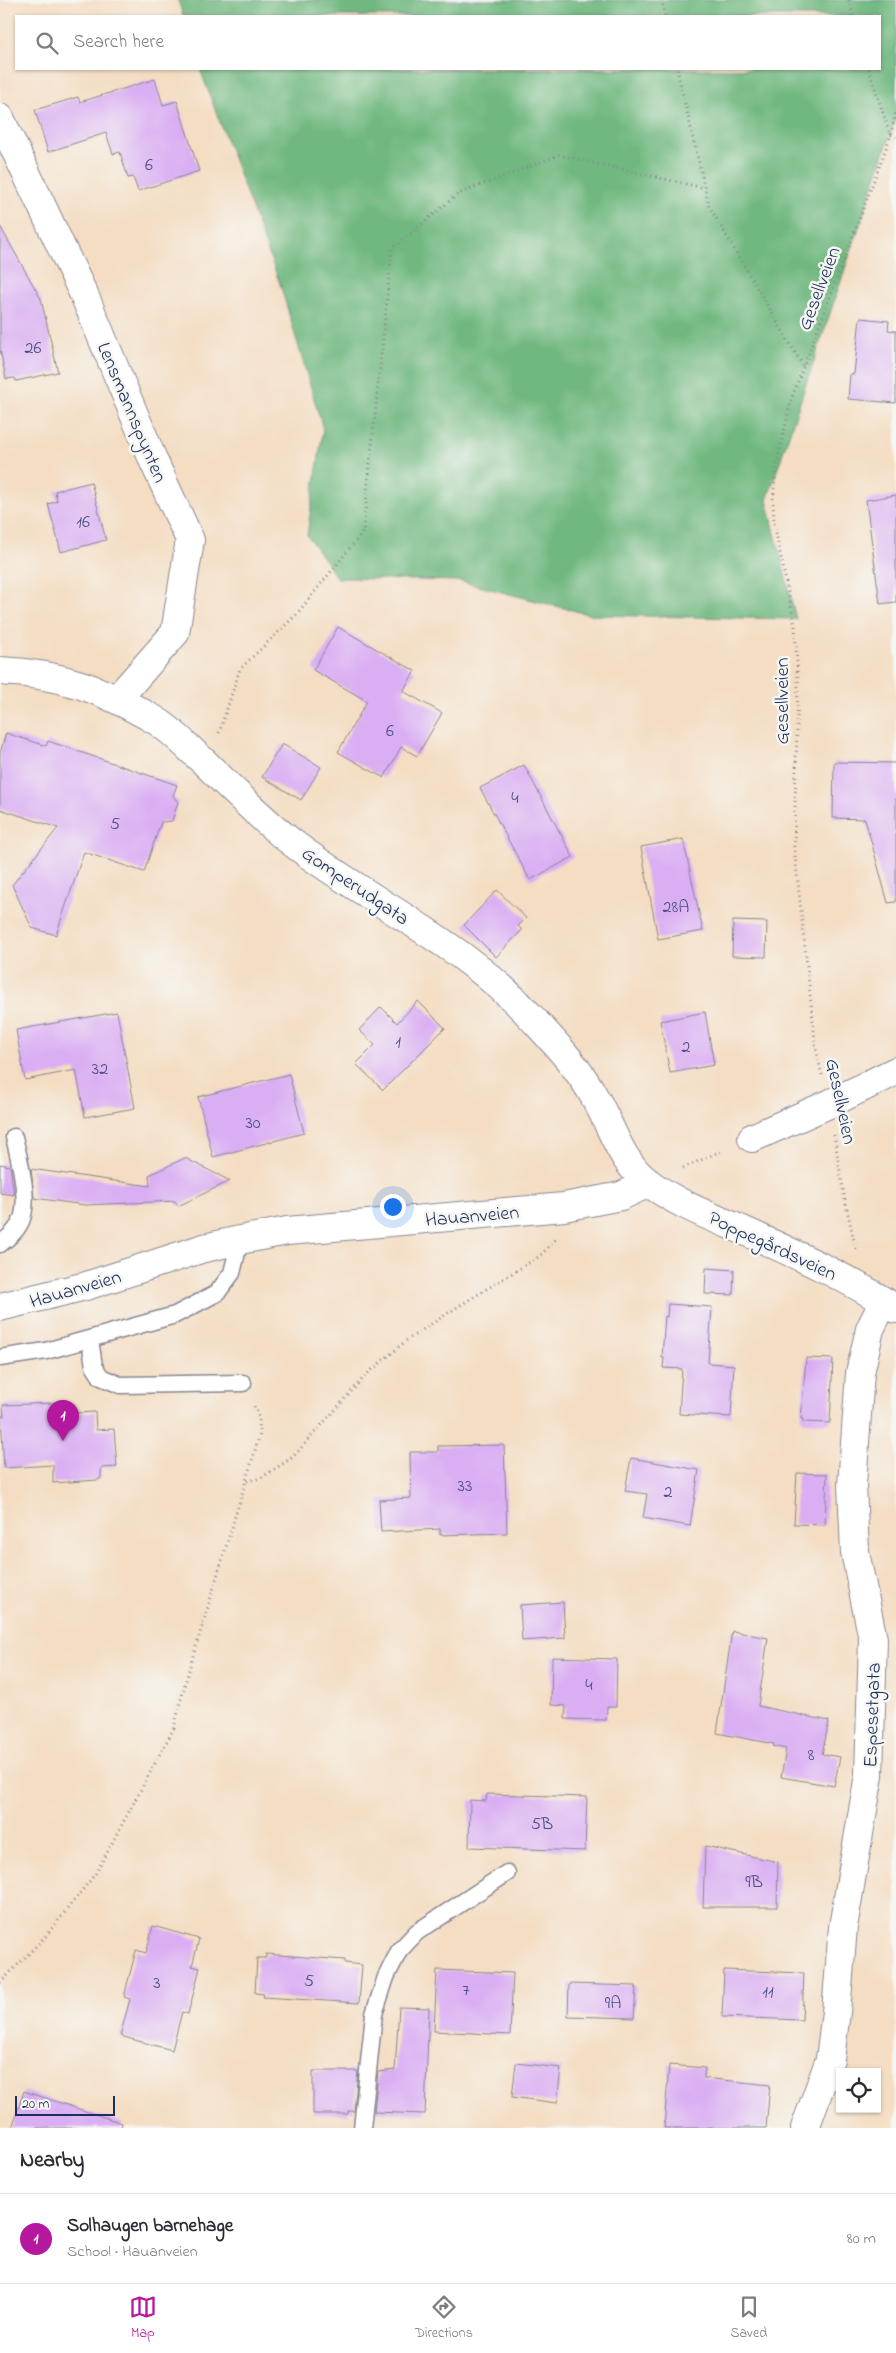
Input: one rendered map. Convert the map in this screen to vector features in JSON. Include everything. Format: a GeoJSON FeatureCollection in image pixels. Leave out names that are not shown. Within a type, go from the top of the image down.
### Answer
{"type":"FeatureCollection","features":[{"type":"Feature","properties":{"kind":"street","name":"Lensmannspynten"},"geometry":{"type":"LineString","coordinates":[[0,118],[85,297],[154,462],[190,540],[175,633],[116,700]]}},
{"type":"Feature","properties":{"kind":"street","name":"Gomperudgata"},"geometry":{"type":"LineString","coordinates":[[0,671],[30,672],[75,681],[158,722],[289,840],[461,956],[516,1001],[581,1074],[596,1098],[626,1158],[635,1171],[649,1183]]}},
{"type":"Feature","properties":{"kind":"street"},"geometry":{"type":"LineString","coordinates":[[752,1138],[896,1072]]}},
{"type":"Feature","properties":{"kind":"street","name":"Hauanveien"},"geometry":{"type":"LineString","coordinates":[[0,1307],[86,1286],[204,1248],[287,1231],[564,1207],[621,1196],[649,1183]]}},
{"type":"Feature","properties":{"kind":"street","name":"Poppegårdsveien"},"geometry":{"type":"LineString","coordinates":[[649,1183],[702,1212],[854,1283],[890,1305]]}},
{"type":"Feature","properties":{"kind":"street","name":"Espesetgata"},"geometry":{"type":"LineString","coordinates":[[805,2128],[830,2059],[843,1927],[869,1775],[873,1639],[855,1552],[852,1485],[860,1373],[870,1329],[890,1305]]}},
{"type":"Feature","properties":{"kind":"lane"},"geometry":{"type":"LineString","coordinates":[[0,1244],[20,1224],[23,1209],[24,1180],[14,1136]]}},
{"type":"Feature","properties":{"kind":"lane"},"geometry":{"type":"LineString","coordinates":[[0,1358],[46,1352],[175,1315],[217,1293],[232,1273],[240,1240]]}},
{"type":"Feature","properties":{"kind":"lane"},"geometry":{"type":"LineString","coordinates":[[90,1340],[94,1366],[101,1377],[120,1385],[243,1383]]}},
{"type":"Feature","properties":{"kind":"lane"},"geometry":{"type":"LineString","coordinates":[[362,2128],[374,2014],[386,1977],[399,1951],[417,1932],[507,1872]]}},
{"type":"Feature","properties":{"kind":"path"},"geometry":{"type":"LineString","coordinates":[[662,0],[665,15]]}},
{"type":"Feature","properties":{"kind":"path"},"geometry":{"type":"LineString","coordinates":[[849,0],[853,15]]}},
{"type":"Feature","properties":{"kind":"path"},"geometry":{"type":"LineString","coordinates":[[677,70],[709,206],[803,367]]}},
{"type":"Feature","properties":{"kind":"path"},"geometry":{"type":"LineString","coordinates":[[869,70],[890,135],[896,137]]}},
{"type":"Feature","properties":{"kind":"path","name":"Gesellveien"},"geometry":{"type":"LineString","coordinates":[[854,1283],[860,1270],[845,1201],[829,1104],[816,1050],[796,868],[794,846],[798,682],[795,626],[774,523],[773,500],[776,468],[791,400],[890,135],[896,112]]}},
{"type":"Feature","properties":{"kind":"path"},"geometry":{"type":"LineString","coordinates":[[208,766],[240,669],[296,615],[362,532],[392,249],[458,194],[559,155],[704,188]]}},
{"type":"Feature","properties":{"kind":"path"},"geometry":{"type":"LineString","coordinates":[[649,1183],[752,1138]]}},
{"type":"Feature","properties":{"kind":"path"},"geometry":{"type":"LineString","coordinates":[[246,1481],[261,1478],[293,1457],[366,1375],[407,1340],[540,1256],[552,1246],[560,1233],[564,1207]]}},
{"type":"Feature","properties":{"kind":"path"},"geometry":{"type":"LineString","coordinates":[[0,1982],[45,1937],[96,1873],[174,1728],[185,1683],[260,1434],[259,1418],[243,1383]]}},
{"type":"Feature","properties":{"kind":"green space"},"geometry":{"type":"Polygon","coordinates":[[[178,0],[896,0],[896,118],[767,500],[796,619],[591,615],[459,581],[337,578],[307,535],[323,429],[280,284],[200,70],[881,70],[881,15],[183,15],[178,0]]]}},
{"type":"Feature","properties":{"kind":"building"},"geometry":{"type":"Polygon","coordinates":[[[155,79],[163,105],[177,101],[199,171],[138,191],[133,177],[128,178],[120,152],[113,154],[106,133],[48,152],[35,110],[78,97],[80,102],[155,79]]]}},
{"type":"Feature","properties":{"kind":"building"},"geometry":{"type":"Polygon","coordinates":[[[0,226],[41,299],[58,372],[16,381],[15,378],[6,379],[0,349],[0,226]]]}},
{"type":"Feature","properties":{"kind":"building"},"geometry":{"type":"Polygon","coordinates":[[[860,318],[889,321],[888,330],[896,331],[896,403],[848,399],[850,374],[854,374],[860,318]]]}},
{"type":"Feature","properties":{"kind":"building"},"geometry":{"type":"Polygon","coordinates":[[[91,482],[106,540],[61,552],[48,504],[57,501],[55,491],[91,482]]]}},
{"type":"Feature","properties":{"kind":"building"},"geometry":{"type":"Polygon","coordinates":[[[896,495],[896,602],[880,604],[866,500],[896,495]]]}},
{"type":"Feature","properties":{"kind":"building"},"geometry":{"type":"Polygon","coordinates":[[[338,627],[415,671],[403,691],[442,713],[417,756],[401,747],[384,778],[338,752],[367,701],[313,670],[338,627]]]}},
{"type":"Feature","properties":{"kind":"building"},"geometry":{"type":"Polygon","coordinates":[[[6,733],[46,746],[48,741],[177,785],[173,796],[178,802],[172,821],[161,822],[144,872],[84,852],[56,935],[32,928],[12,885],[58,828],[0,809],[0,753],[6,733]]]}},
{"type":"Feature","properties":{"kind":"building"},"geometry":{"type":"Polygon","coordinates":[[[282,744],[321,767],[301,800],[262,777],[282,744]]]}},
{"type":"Feature","properties":{"kind":"building"},"geometry":{"type":"Polygon","coordinates":[[[834,762],[896,763],[896,902],[888,903],[865,819],[833,818],[834,762]]]}},
{"type":"Feature","properties":{"kind":"building"},"geometry":{"type":"Polygon","coordinates":[[[524,765],[573,857],[530,880],[480,788],[524,765]]]}},
{"type":"Feature","properties":{"kind":"building"},"geometry":{"type":"Polygon","coordinates":[[[683,839],[703,931],[658,939],[641,847],[683,839]]]}},
{"type":"Feature","properties":{"kind":"building"},"geometry":{"type":"Polygon","coordinates":[[[497,890],[526,918],[518,926],[522,930],[496,957],[464,925],[497,890]]]}},
{"type":"Feature","properties":{"kind":"building"},"geometry":{"type":"Polygon","coordinates":[[[733,921],[767,922],[766,957],[732,956],[733,921]]]}},
{"type":"Feature","properties":{"kind":"building"},"geometry":{"type":"Polygon","coordinates":[[[418,1001],[445,1028],[383,1090],[356,1064],[375,1045],[359,1030],[381,1007],[397,1023],[418,1001]]]}},
{"type":"Feature","properties":{"kind":"building"},"geometry":{"type":"Polygon","coordinates":[[[117,1012],[135,1108],[85,1117],[76,1070],[25,1080],[16,1030],[117,1012]]]}},
{"type":"Feature","properties":{"kind":"building"},"geometry":{"type":"Polygon","coordinates":[[[705,1012],[714,1065],[670,1073],[660,1021],[705,1012]]]}},
{"type":"Feature","properties":{"kind":"building"},"geometry":{"type":"Polygon","coordinates":[[[289,1074],[304,1133],[213,1157],[198,1097],[289,1074]]]}},
{"type":"Feature","properties":{"kind":"building"},"geometry":{"type":"Polygon","coordinates":[[[185,1158],[230,1181],[178,1206],[175,1201],[85,1205],[34,1198],[31,1169],[150,1186],[149,1175],[185,1158]]]}},
{"type":"Feature","properties":{"kind":"building"},"geometry":{"type":"Polygon","coordinates":[[[0,1164],[10,1166],[14,1195],[0,1193],[0,1164]]]}},
{"type":"Feature","properties":{"kind":"building"},"geometry":{"type":"Polygon","coordinates":[[[706,1268],[734,1270],[733,1295],[705,1294],[706,1268]]]}},
{"type":"Feature","properties":{"kind":"building"},"geometry":{"type":"Polygon","coordinates":[[[668,1304],[712,1307],[708,1363],[734,1365],[731,1417],[679,1414],[682,1369],[663,1368],[664,1358],[662,1358],[665,1316],[667,1317],[668,1304]]]}},
{"type":"Feature","properties":{"kind":"building"},"geometry":{"type":"Polygon","coordinates":[[[806,1358],[833,1359],[830,1423],[803,1422],[803,1419],[801,1419],[806,1358]]]}},
{"type":"Feature","properties":{"kind":"building"},"geometry":{"type":"Polygon","coordinates":[[[55,1403],[56,1414],[95,1412],[96,1430],[114,1429],[117,1467],[101,1468],[101,1478],[98,1480],[53,1483],[53,1465],[4,1468],[1,1416],[4,1416],[3,1405],[55,1403]]]}},
{"type":"Feature","properties":{"kind":"building"},"geometry":{"type":"Polygon","coordinates":[[[504,1445],[507,1533],[440,1535],[440,1529],[381,1532],[379,1500],[411,1498],[410,1452],[438,1452],[438,1446],[504,1445]]]}},
{"type":"Feature","properties":{"kind":"building"},"geometry":{"type":"Polygon","coordinates":[[[631,1458],[699,1470],[690,1526],[643,1518],[647,1494],[625,1491],[631,1458]]]}},
{"type":"Feature","properties":{"kind":"building"},"geometry":{"type":"Polygon","coordinates":[[[797,1473],[827,1474],[825,1525],[794,1524],[797,1473]]]}},
{"type":"Feature","properties":{"kind":"building"},"geometry":{"type":"Polygon","coordinates":[[[563,1602],[565,1638],[522,1641],[520,1605],[563,1602]]]}},
{"type":"Feature","properties":{"kind":"building"},"geometry":{"type":"Polygon","coordinates":[[[732,1631],[768,1638],[758,1706],[829,1721],[822,1754],[840,1757],[834,1786],[781,1777],[786,1749],[773,1746],[774,1744],[717,1733],[732,1631]]]}},
{"type":"Feature","properties":{"kind":"building"},"geometry":{"type":"Polygon","coordinates":[[[552,1657],[617,1659],[616,1707],[607,1707],[606,1720],[565,1719],[566,1706],[551,1705],[552,1657]]]}},
{"type":"Feature","properties":{"kind":"building"},"geometry":{"type":"Polygon","coordinates":[[[487,1794],[587,1797],[585,1851],[469,1847],[470,1800],[486,1801],[487,1794]]]}},
{"type":"Feature","properties":{"kind":"building"},"geometry":{"type":"Polygon","coordinates":[[[705,1846],[778,1862],[777,1907],[703,1907],[705,1846]]]}},
{"type":"Feature","properties":{"kind":"building"},"geometry":{"type":"Polygon","coordinates":[[[153,1926],[199,1939],[192,1966],[200,1968],[188,2014],[182,2012],[172,2050],[120,2036],[130,1999],[124,1997],[136,1950],[146,1953],[153,1926]]]}},
{"type":"Feature","properties":{"kind":"building"},"geometry":{"type":"Polygon","coordinates":[[[266,1954],[345,1960],[345,1963],[362,1965],[359,2003],[263,1997],[264,1994],[255,1993],[257,1958],[266,1958],[266,1954]]]}},
{"type":"Feature","properties":{"kind":"building"},"geometry":{"type":"Polygon","coordinates":[[[437,1970],[513,1973],[510,2035],[434,2031],[437,1970]]]}},
{"type":"Feature","properties":{"kind":"building"},"geometry":{"type":"Polygon","coordinates":[[[724,1970],[804,1973],[802,2020],[722,2017],[724,1970]]]}},
{"type":"Feature","properties":{"kind":"building"},"geometry":{"type":"Polygon","coordinates":[[[569,1984],[636,1986],[634,2018],[568,2016],[569,1984]]]}},
{"type":"Feature","properties":{"kind":"building"},"geometry":{"type":"Polygon","coordinates":[[[399,2007],[429,2008],[425,2114],[374,2112],[378,2072],[395,2070],[399,2007]]]}},
{"type":"Feature","properties":{"kind":"building"},"geometry":{"type":"Polygon","coordinates":[[[516,2063],[561,2068],[557,2103],[512,2097],[516,2063]]]}},
{"type":"Feature","properties":{"kind":"building"},"geometry":{"type":"Polygon","coordinates":[[[669,2065],[705,2068],[704,2078],[770,2085],[766,2128],[664,2128],[669,2065]]]}},
{"type":"Feature","properties":{"kind":"building"},"geometry":{"type":"Polygon","coordinates":[[[313,2071],[358,2071],[354,2111],[348,2111],[348,2114],[313,2114],[313,2071]]]}},
{"type":"Feature","properties":{"kind":"building"},"geometry":{"type":"Polygon","coordinates":[[[24,2091],[122,2123],[121,2128],[12,2128],[24,2091]]]}},
{"type":"Feature","properties":{"kind":"place","name":"Solhaugen barnehage"},"geometry":{"type":"Point","coordinates":[63,1441]}}]}
